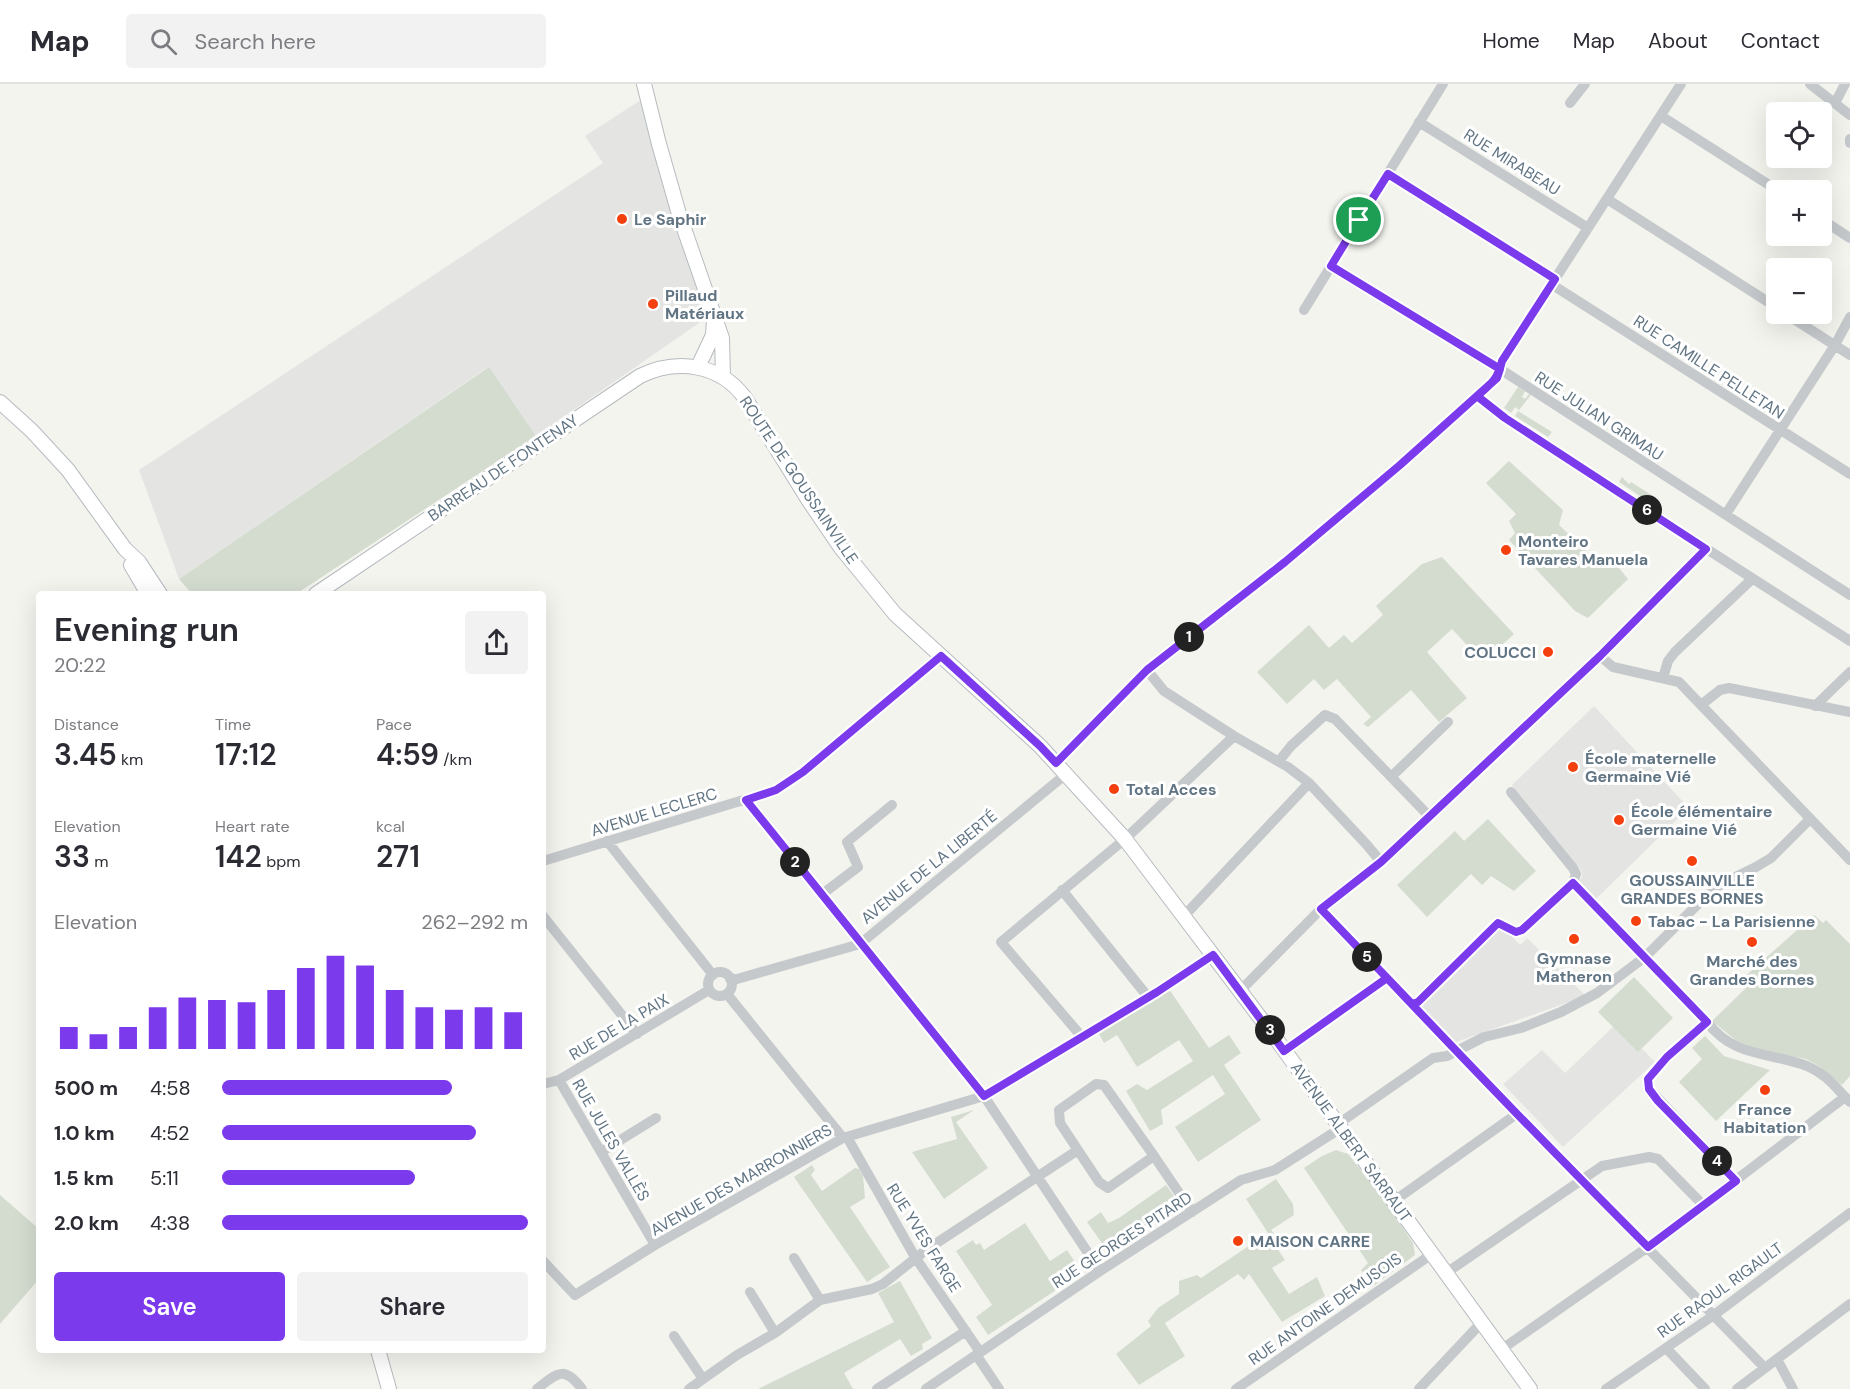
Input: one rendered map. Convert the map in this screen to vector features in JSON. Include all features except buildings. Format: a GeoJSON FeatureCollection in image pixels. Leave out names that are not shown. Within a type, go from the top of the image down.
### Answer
{"type":"FeatureCollection","features":[{"type":"Feature","properties":{"kind":"street"},"geometry":{"type":"LineString","coordinates":[[644,84],[680,214],[722,338],[723,377]]}},
{"type":"Feature","properties":{"kind":"street"},"geometry":{"type":"LineString","coordinates":[[1304,310],[1443,84]]}},
{"type":"Feature","properties":{"kind":"street"},"geometry":{"type":"LineString","coordinates":[[1570,103],[1585,84]]}},
{"type":"Feature","properties":{"kind":"street"},"geometry":{"type":"LineString","coordinates":[[1056,763],[1147,670],[1285,562],[1497,378],[1502,361],[1681,84]]}},
{"type":"Feature","properties":{"kind":"street"},"geometry":{"type":"LineString","coordinates":[[1810,84],[1850,115]]}},
{"type":"Feature","properties":{"kind":"street"},"geometry":{"type":"LineString","coordinates":[[1834,103],[1845,84]]}},
{"type":"Feature","properties":{"kind":"street"},"geometry":{"type":"LineString","coordinates":[[1661,116],[1766,183]]}},
{"type":"Feature","properties":{"kind":"street","name":"RUE MIRABEAU"},"geometry":{"type":"LineString","coordinates":[[1419,122],[1588,228]]}},
{"type":"Feature","properties":{"kind":"street","name":"RUE CAMILLE PELLETAN"},"geometry":{"type":"LineString","coordinates":[[1388,174],[1850,474]]}},
{"type":"Feature","properties":{"kind":"street"},"geometry":{"type":"LineString","coordinates":[[1606,199],[1766,301]]}},
{"type":"Feature","properties":{"kind":"street"},"geometry":{"type":"LineString","coordinates":[[1832,226],[1850,238]]}},
{"type":"Feature","properties":{"kind":"street","name":"RUE JULIAN GRIMAU"},"geometry":{"type":"LineString","coordinates":[[1331,266],[1500,369],[1850,595]]}},
{"type":"Feature","properties":{"kind":"street"},"geometry":{"type":"LineString","coordinates":[[698,367],[712,335],[715,316]]}},
{"type":"Feature","properties":{"kind":"street"},"geometry":{"type":"LineString","coordinates":[[1726,514],[1835,345],[1850,317]]}},
{"type":"Feature","properties":{"kind":"street"},"geometry":{"type":"LineString","coordinates":[[1801,324],[1850,355]]}},
{"type":"Feature","properties":{"kind":"street","name":"BARREAU DE FONTENAY"},"geometry":{"type":"LineString","coordinates":[[320,591],[626,384],[653,370],[685,365],[698,367]]}},
{"type":"Feature","properties":{"kind":"street","name":"ROUTE DE GOUSSAINVILLE"},"geometry":{"type":"LineString","coordinates":[[698,367],[723,377],[738,388],[797,483],[841,548],[895,614]]}},
{"type":"Feature","properties":{"kind":"street"},"geometry":{"type":"LineString","coordinates":[[1477,396],[1505,418],[1850,641]]}},
{"type":"Feature","properties":{"kind":"street"},"geometry":{"type":"LineString","coordinates":[[0,402],[32,431],[68,470],[125,549],[139,562],[158,591]]}},
{"type":"Feature","properties":{"kind":"street"},"geometry":{"type":"LineString","coordinates":[[125,549],[146,591]]}},
{"type":"Feature","properties":{"kind":"street"},"geometry":{"type":"LineString","coordinates":[[1240,991],[1321,909],[1381,862],[1600,656],[1706,549]]}},
{"type":"Feature","properties":{"kind":"street"},"geometry":{"type":"LineString","coordinates":[[1663,678],[1668,661],[1675,652],[1752,579]]}},
{"type":"Feature","properties":{"kind":"street","name":"AVENUE ALBERT SARRAUT"},"geometry":{"type":"LineString","coordinates":[[895,614],[1040,746],[1125,839],[1240,991],[1530,1389]]}},
{"type":"Feature","properties":{"kind":"street","name":"AVENUE LECLERC"},"geometry":{"type":"LineString","coordinates":[[546,860],[776,790],[803,772],[941,656]]}},
{"type":"Feature","properties":{"kind":"street"},"geometry":{"type":"LineString","coordinates":[[1600,656],[1613,667],[1679,682],[1809,820],[1848,853]]}},
{"type":"Feature","properties":{"kind":"street"},"geometry":{"type":"LineString","coordinates":[[1147,670],[1164,691],[1234,736],[1279,761],[1309,783],[1381,862]]}},
{"type":"Feature","properties":{"kind":"street"},"geometry":{"type":"LineString","coordinates":[[1815,706],[1850,672]]}},
{"type":"Feature","properties":{"kind":"street"},"geometry":{"type":"LineString","coordinates":[[1701,705],[1720,690],[1730,688],[1850,712]]}},
{"type":"Feature","properties":{"kind":"street"},"geometry":{"type":"LineString","coordinates":[[1279,761],[1291,746],[1325,715],[1335,719],[1429,816]]}},
{"type":"Feature","properties":{"kind":"street"},"geometry":{"type":"LineString","coordinates":[[1391,777],[1449,722]]}},
{"type":"Feature","properties":{"kind":"street"},"geometry":{"type":"LineString","coordinates":[[1082,1037],[1001,942],[1125,839],[1234,736]]}},
{"type":"Feature","properties":{"kind":"street","name":"AVENUE DE LA LIBERTÉ"},"geometry":{"type":"LineString","coordinates":[[730,979],[737,979],[860,944],[1066,774]]}},
{"type":"Feature","properties":{"kind":"street"},"geometry":{"type":"LineString","coordinates":[[1184,916],[1309,783]]}},
{"type":"Feature","properties":{"kind":"street"},"geometry":{"type":"LineString","coordinates":[[1412,1004],[1418,1002],[1498,923],[1516,932],[1522,930],[1573,883],[1576,874],[1573,868],[1511,792]]}},
{"type":"Feature","properties":{"kind":"street"},"geometry":{"type":"LineString","coordinates":[[746,800],[984,1096],[1100,1272]]}},
{"type":"Feature","properties":{"kind":"street"},"geometry":{"type":"LineString","coordinates":[[821,895],[858,867],[847,842],[892,805]]}},
{"type":"Feature","properties":{"kind":"street","name":"RUE GEORGES PITARD"},"geometry":{"type":"LineString","coordinates":[[927,1389],[1241,1180],[1285,1165],[1433,1058],[1457,1052],[1463,1046],[1484,1037],[1521,1028],[1561,1012],[1597,993],[1644,957],[1721,884],[1771,858],[1809,820]]}},
{"type":"Feature","properties":{"kind":"street"},"geometry":{"type":"LineString","coordinates":[[607,841],[713,975]]}},
{"type":"Feature","properties":{"kind":"street"},"geometry":{"type":"LineString","coordinates":[[1502,1349],[1648,1247],[1848,1099],[1836,1084],[1819,1072],[1806,1066],[1746,1052],[1716,1034],[1573,883]]}},
{"type":"Feature","properties":{"kind":"street"},"geometry":{"type":"LineString","coordinates":[[1062,890],[1148,997]]}},
{"type":"Feature","properties":{"kind":"street"},"geometry":{"type":"LineString","coordinates":[[1321,909],[1765,1368]]}},
{"type":"Feature","properties":{"kind":"street"},"geometry":{"type":"LineString","coordinates":[[546,920],[637,1034]]}},
{"type":"Feature","properties":{"kind":"street","name":"AVENUE DES MARRONNIERS"},"geometry":{"type":"LineString","coordinates":[[546,1264],[575,1295],[655,1245],[845,1138],[984,1096],[1213,955]]}},
{"type":"Feature","properties":{"kind":"street"},"geometry":{"type":"LineString","coordinates":[[725,974],[730,979],[732,985],[727,994],[715,996],[709,990],[709,980],[713,975],[725,974]]}},
{"type":"Feature","properties":{"kind":"street"},"geometry":{"type":"LineString","coordinates":[[1284,1051],[1387,978]]}},
{"type":"Feature","properties":{"kind":"street","name":"RUE DE LA PAIX"},"geometry":{"type":"LineString","coordinates":[[546,1083],[559,1080],[709,990]]}},
{"type":"Feature","properties":{"kind":"street","name":"RUE YVES FARGE"},"geometry":{"type":"LineString","coordinates":[[727,994],[845,1138],[915,1257],[966,1331],[999,1389]]}},
{"type":"Feature","properties":{"kind":"street"},"geometry":{"type":"LineString","coordinates":[[1707,1022],[1667,1057],[1648,1079],[1649,1089],[1736,1181]]}},
{"type":"Feature","properties":{"kind":"street","name":"RUE JULES VALLÈS"},"geometry":{"type":"LineString","coordinates":[[559,1080],[655,1245]]}},
{"type":"Feature","properties":{"kind":"street"},"geometry":{"type":"LineString","coordinates":[[1154,1156],[1108,1188],[1099,1182],[1060,1123],[1059,1110],[1096,1084],[1104,1085],[1154,1156],[1192,1212]]}},
{"type":"Feature","properties":{"kind":"street"},"geometry":{"type":"LineString","coordinates":[[1394,1201],[1518,1113]]}},
{"type":"Feature","properties":{"kind":"street"},"geometry":{"type":"LineString","coordinates":[[601,1152],[656,1118]]}},
{"type":"Feature","properties":{"kind":"street"},"geometry":{"type":"LineString","coordinates":[[689,1389],[737,1355],[775,1333],[820,1300],[872,1289],[883,1284],[915,1257],[1078,1150]]}},
{"type":"Feature","properties":{"kind":"street"},"geometry":{"type":"LineString","coordinates":[[1446,1273],[1602,1166],[1649,1157],[1658,1159],[1704,1206]]}},
{"type":"Feature","properties":{"kind":"street","name":"RUE RAOUL RIGAULT"},"geometry":{"type":"LineString","coordinates":[[1606,1389],[1714,1315],[1850,1213]]}},
{"type":"Feature","properties":{"kind":"street","name":"RUE ANTOINE DEMUSOIS"},"geometry":{"type":"LineString","coordinates":[[1236,1389],[1432,1254]]}},
{"type":"Feature","properties":{"kind":"street"},"geometry":{"type":"LineString","coordinates":[[794,1258],[820,1300]]}},
{"type":"Feature","properties":{"kind":"street"},"geometry":{"type":"LineString","coordinates":[[750,1292],[775,1333]]}},
{"type":"Feature","properties":{"kind":"street"},"geometry":{"type":"LineString","coordinates":[[1737,1389],[1850,1304]]}},
{"type":"Feature","properties":{"kind":"street"},"geometry":{"type":"LineString","coordinates":[[1419,1389],[1482,1322]]}},
{"type":"Feature","properties":{"kind":"street"},"geometry":{"type":"LineString","coordinates":[[877,1389],[966,1331]]}},
{"type":"Feature","properties":{"kind":"street"},"geometry":{"type":"LineString","coordinates":[[674,1336],[703,1379]]}},
{"type":"Feature","properties":{"kind":"street"},"geometry":{"type":"LineString","coordinates":[[1666,1348],[1705,1389]]}},
{"type":"Feature","properties":{"kind":"street"},"geometry":{"type":"LineString","coordinates":[[379,1353],[389,1389]]}},
{"type":"Feature","properties":{"kind":"street"},"geometry":{"type":"LineString","coordinates":[[1777,1359],[1793,1389]]}},
{"type":"Feature","properties":{"kind":"street"},"geometry":{"type":"LineString","coordinates":[[537,1389],[555,1375],[565,1374],[572,1377],[582,1389]]}},
{"type":"Feature","properties":{"kind":"shaded area"},"geometry":{"type":"Polygon","coordinates":[[[647,96],[715,317],[702,321],[536,436],[488,367],[179,579],[139,470],[603,163],[585,136],[647,96]]]}},
{"type":"Feature","properties":{"kind":"shaded area"},"geometry":{"type":"Polygon","coordinates":[[[489,367],[536,436],[301,591],[189,591],[179,579],[489,367]]]}},
{"type":"Feature","properties":{"kind":"shaded area"},"geometry":{"type":"Polygon","coordinates":[[[1518,387],[1525,391],[1522,397],[1525,399],[1529,394],[1531,395],[1519,410],[1515,407],[1511,413],[1504,408],[1518,387]]]}},
{"type":"Feature","properties":{"kind":"shaded area"},"geometry":{"type":"Polygon","coordinates":[[[1518,411],[1552,432],[1548,437],[1515,416],[1518,411]]]}},
{"type":"Feature","properties":{"kind":"shaded area"},"geometry":{"type":"Polygon","coordinates":[[[1509,461],[1563,510],[1559,525],[1604,568],[1614,562],[1628,579],[1588,618],[1575,611],[1509,540],[1515,533],[1509,521],[1516,514],[1486,483],[1509,461]]]}},
{"type":"Feature","properties":{"kind":"shaded area"},"geometry":{"type":"Polygon","coordinates":[[[1622,477],[1629,484],[1631,482],[1653,496],[1649,502],[1619,482],[1622,477]]]}},
{"type":"Feature","properties":{"kind":"shaded area"},"geometry":{"type":"Polygon","coordinates":[[[1442,557],[1514,634],[1483,662],[1452,629],[1427,652],[1467,698],[1439,722],[1411,690],[1368,727],[1363,724],[1371,717],[1337,679],[1324,690],[1314,679],[1287,704],[1257,672],[1309,625],[1329,648],[1344,635],[1352,643],[1383,615],[1376,606],[1422,564],[1442,557]]]}},
{"type":"Feature","properties":{"kind":"shaded area"},"geometry":{"type":"Polygon","coordinates":[[[1594,706],[1689,808],[1596,899],[1578,882],[1582,877],[1581,870],[1512,785],[1594,706]]]}},
{"type":"Feature","properties":{"kind":"shaded area"},"geometry":{"type":"Polygon","coordinates":[[[1488,819],[1536,871],[1514,891],[1491,876],[1482,885],[1471,874],[1427,917],[1397,885],[1455,831],[1464,841],[1488,819]]]}},
{"type":"Feature","properties":{"kind":"shaded area"},"geometry":{"type":"Polygon","coordinates":[[[1814,915],[1823,923],[1826,920],[1850,944],[1850,1076],[1842,1085],[1819,1066],[1806,1059],[1761,1050],[1738,1042],[1712,1021],[1748,986],[1742,979],[1814,915]]]}},
{"type":"Feature","properties":{"kind":"shaded area"},"geometry":{"type":"Polygon","coordinates":[[[1501,925],[1520,945],[1527,938],[1586,996],[1456,1042],[1420,1005],[1501,925]]]}},
{"type":"Feature","properties":{"kind":"shaded area"},"geometry":{"type":"Polygon","coordinates":[[[1634,977],[1673,1018],[1638,1052],[1598,1012],[1634,977]]]}},
{"type":"Feature","properties":{"kind":"shaded area"},"geometry":{"type":"Polygon","coordinates":[[[1169,989],[1209,1048],[1229,1035],[1241,1053],[1224,1065],[1261,1120],[1198,1162],[1175,1127],[1225,1094],[1213,1075],[1161,1110],[1163,1124],[1150,1131],[1126,1091],[1137,1084],[1147,1090],[1193,1061],[1179,1040],[1137,1067],[1117,1035],[1104,1043],[1099,1034],[1169,989]]]}},
{"type":"Feature","properties":{"kind":"shaded area"},"geometry":{"type":"Polygon","coordinates":[[[1617,1023],[1655,1062],[1563,1147],[1503,1084],[1542,1050],[1565,1073],[1617,1023]]]}},
{"type":"Feature","properties":{"kind":"shaded area"},"geometry":{"type":"Polygon","coordinates":[[[1705,1036],[1724,1056],[1770,1070],[1716,1121],[1679,1082],[1702,1059],[1692,1048],[1705,1036]]]}},
{"type":"Feature","properties":{"kind":"shaded area"},"geometry":{"type":"Polygon","coordinates":[[[974,1110],[956,1122],[988,1168],[944,1199],[912,1152],[957,1139],[951,1117],[974,1110]]]}},
{"type":"Feature","properties":{"kind":"shaded area"},"geometry":{"type":"Polygon","coordinates":[[[1336,1150],[1348,1154],[1381,1195],[1413,1243],[1415,1255],[1372,1287],[1361,1270],[1368,1263],[1304,1168],[1336,1150]]]}},
{"type":"Feature","properties":{"kind":"shaded area"},"geometry":{"type":"Polygon","coordinates":[[[812,1165],[815,1170],[811,1175],[822,1191],[855,1168],[859,1169],[863,1176],[865,1198],[850,1207],[890,1267],[867,1282],[794,1177],[812,1165]]]}},
{"type":"Feature","properties":{"kind":"shaded area"},"geometry":{"type":"Polygon","coordinates":[[[1276,1179],[1293,1204],[1294,1215],[1271,1230],[1283,1244],[1277,1248],[1285,1260],[1272,1268],[1289,1294],[1317,1277],[1325,1296],[1282,1322],[1249,1274],[1244,1280],[1238,1274],[1165,1323],[1185,1356],[1139,1385],[1116,1354],[1151,1326],[1148,1321],[1158,1308],[1179,1294],[1179,1281],[1197,1275],[1201,1278],[1268,1233],[1246,1199],[1276,1179]]]}},
{"type":"Feature","properties":{"kind":"shaded area"},"geometry":{"type":"Polygon","coordinates":[[[1166,1185],[1179,1203],[1109,1253],[1087,1222],[1101,1212],[1108,1223],[1119,1218],[1166,1185]]]}},
{"type":"Feature","properties":{"kind":"shaded area"},"geometry":{"type":"Polygon","coordinates":[[[0,1195],[36,1226],[36,1282],[0,1324],[0,1195]]]}},
{"type":"Feature","properties":{"kind":"shaded area"},"geometry":{"type":"Polygon","coordinates":[[[1025,1223],[1050,1261],[1067,1250],[1082,1273],[988,1335],[976,1317],[992,1305],[956,1251],[973,1240],[976,1245],[980,1243],[984,1250],[1025,1223]]]}},
{"type":"Feature","properties":{"kind":"shaded area"},"geometry":{"type":"Polygon","coordinates":[[[900,1281],[932,1338],[922,1344],[923,1349],[911,1356],[900,1339],[844,1373],[853,1389],[758,1389],[894,1322],[878,1293],[900,1281]]]}},
{"type":"Feature","properties":{"kind":"place","name":"Le Saphir"},"geometry":{"type":"Point","coordinates":[622,219]}},
{"type":"Feature","properties":{"kind":"place","name":"Pillaud Matériaux"},"geometry":{"type":"Point","coordinates":[653,304]}},
{"type":"Feature","properties":{"kind":"place","name":"Monteiro Tavares Manuela"},"geometry":{"type":"Point","coordinates":[1506,550]}},
{"type":"Feature","properties":{"kind":"place","name":"COLUCCI"},"geometry":{"type":"Point","coordinates":[1548,652]}},
{"type":"Feature","properties":{"kind":"place","name":"École maternelle Germaine Vié"},"geometry":{"type":"Point","coordinates":[1573,767]}},
{"type":"Feature","properties":{"kind":"place","name":"Total Acces"},"geometry":{"type":"Point","coordinates":[1114,789]}},
{"type":"Feature","properties":{"kind":"place","name":"École élémentaire Germaine Vié"},"geometry":{"type":"Point","coordinates":[1619,820]}},
{"type":"Feature","properties":{"kind":"place","name":"GOUSSAINVILLE GRANDES BORNES"},"geometry":{"type":"Point","coordinates":[1692,861]}},
{"type":"Feature","properties":{"kind":"place","name":"Tabac - La Parisienne"},"geometry":{"type":"Point","coordinates":[1636,921]}},
{"type":"Feature","properties":{"kind":"place","name":"Gymnase Matheron"},"geometry":{"type":"Point","coordinates":[1574,939]}},
{"type":"Feature","properties":{"kind":"place","name":"Marché des Grandes Bornes"},"geometry":{"type":"Point","coordinates":[1752,942]}},
{"type":"Feature","properties":{"kind":"place","name":"France Habitation"},"geometry":{"type":"Point","coordinates":[1765,1090]}},
{"type":"Feature","properties":{"kind":"place","name":"MAISON CARRE"},"geometry":{"type":"Point","coordinates":[1238,1241]}},
{"type":"Feature","properties":{"kind":"route"},"geometry":{"type":"LineString","coordinates":[[1359,220],[1331,266],[1500,369],[1497,378],[1400,465],[1285,562],[1147,670],[1056,763],[941,656],[803,772],[776,790],[746,800],[984,1096],[1157,992],[1213,955],[1284,1051],[1387,978],[1581,1180],[1648,1247],[1736,1181],[1649,1089],[1648,1079],[1667,1057],[1707,1022],[1650,962],[1573,883],[1522,930],[1516,932],[1498,923],[1418,1002],[1412,1004],[1321,909],[1381,862],[1600,656],[1706,549],[1505,418],[1477,396],[1497,378],[1500,369],[1502,361],[1555,279],[1388,174],[1359,220]]}}]}
